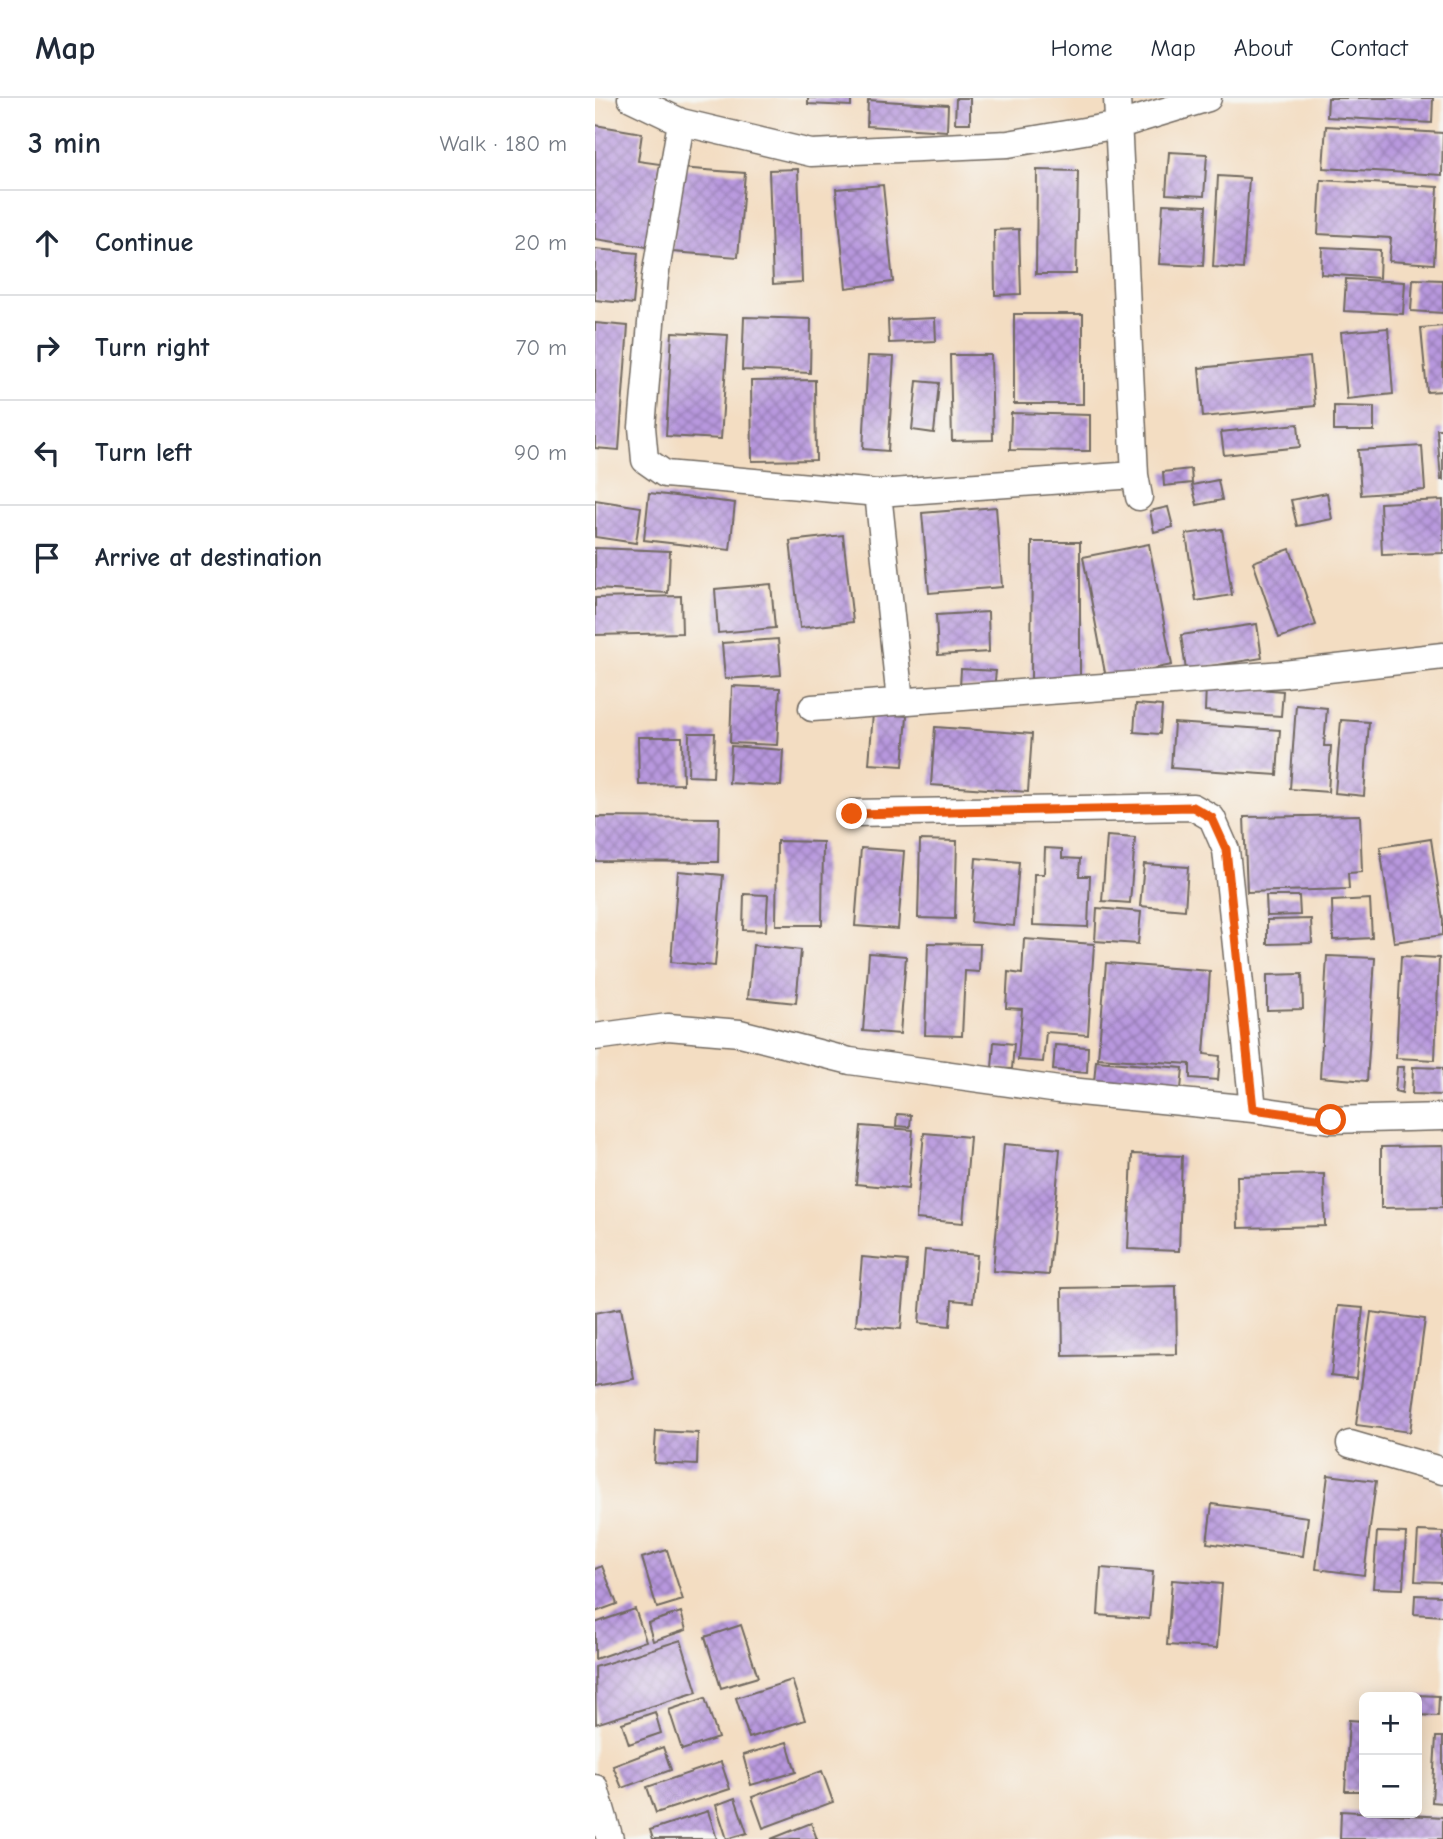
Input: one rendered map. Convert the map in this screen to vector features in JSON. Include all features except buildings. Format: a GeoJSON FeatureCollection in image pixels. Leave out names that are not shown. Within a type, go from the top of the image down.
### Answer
{"type":"FeatureCollection","features":[{"type":"Feature","properties":{"kind":"street"},"geometry":{"type":"LineString","coordinates":[[631,98],[681,122],[811,153],[1008,144],[1119,125],[1208,98]]}},
{"type":"Feature","properties":{"kind":"street"},"geometry":{"type":"LineString","coordinates":[[681,122],[655,277],[642,426],[645,460],[666,474],[878,493],[1137,486],[1117,98]]}},
{"type":"Feature","properties":{"kind":"street"},"geometry":{"type":"LineString","coordinates":[[878,493],[900,701]]}},
{"type":"Feature","properties":{"kind":"street"},"geometry":{"type":"LineString","coordinates":[[812,708],[1284,674],[1443,656]]}},
{"type":"Feature","properties":{"kind":"street"},"geometry":{"type":"LineString","coordinates":[[852,814],[1193,807],[1212,818],[1226,849],[1253,1109]]}},
{"type":"Feature","properties":{"kind":"street"},"geometry":{"type":"LineString","coordinates":[[595,1037],[668,1027],[740,1033],[850,1061],[1059,1090],[1253,1109],[1331,1120],[1443,1117]]}},
{"type":"Feature","properties":{"kind":"street"},"geometry":{"type":"LineString","coordinates":[[1350,1444],[1443,1471]]}},
{"type":"Feature","properties":{"kind":"street"},"geometry":{"type":"LineString","coordinates":[[595,1788],[610,1839]]}},
{"type":"Feature","properties":{"kind":"route"},"geometry":{"type":"LineString","coordinates":[[852,814],[1193,807],[1212,818],[1226,849],[1253,1109],[1331,1120]]}}]}
